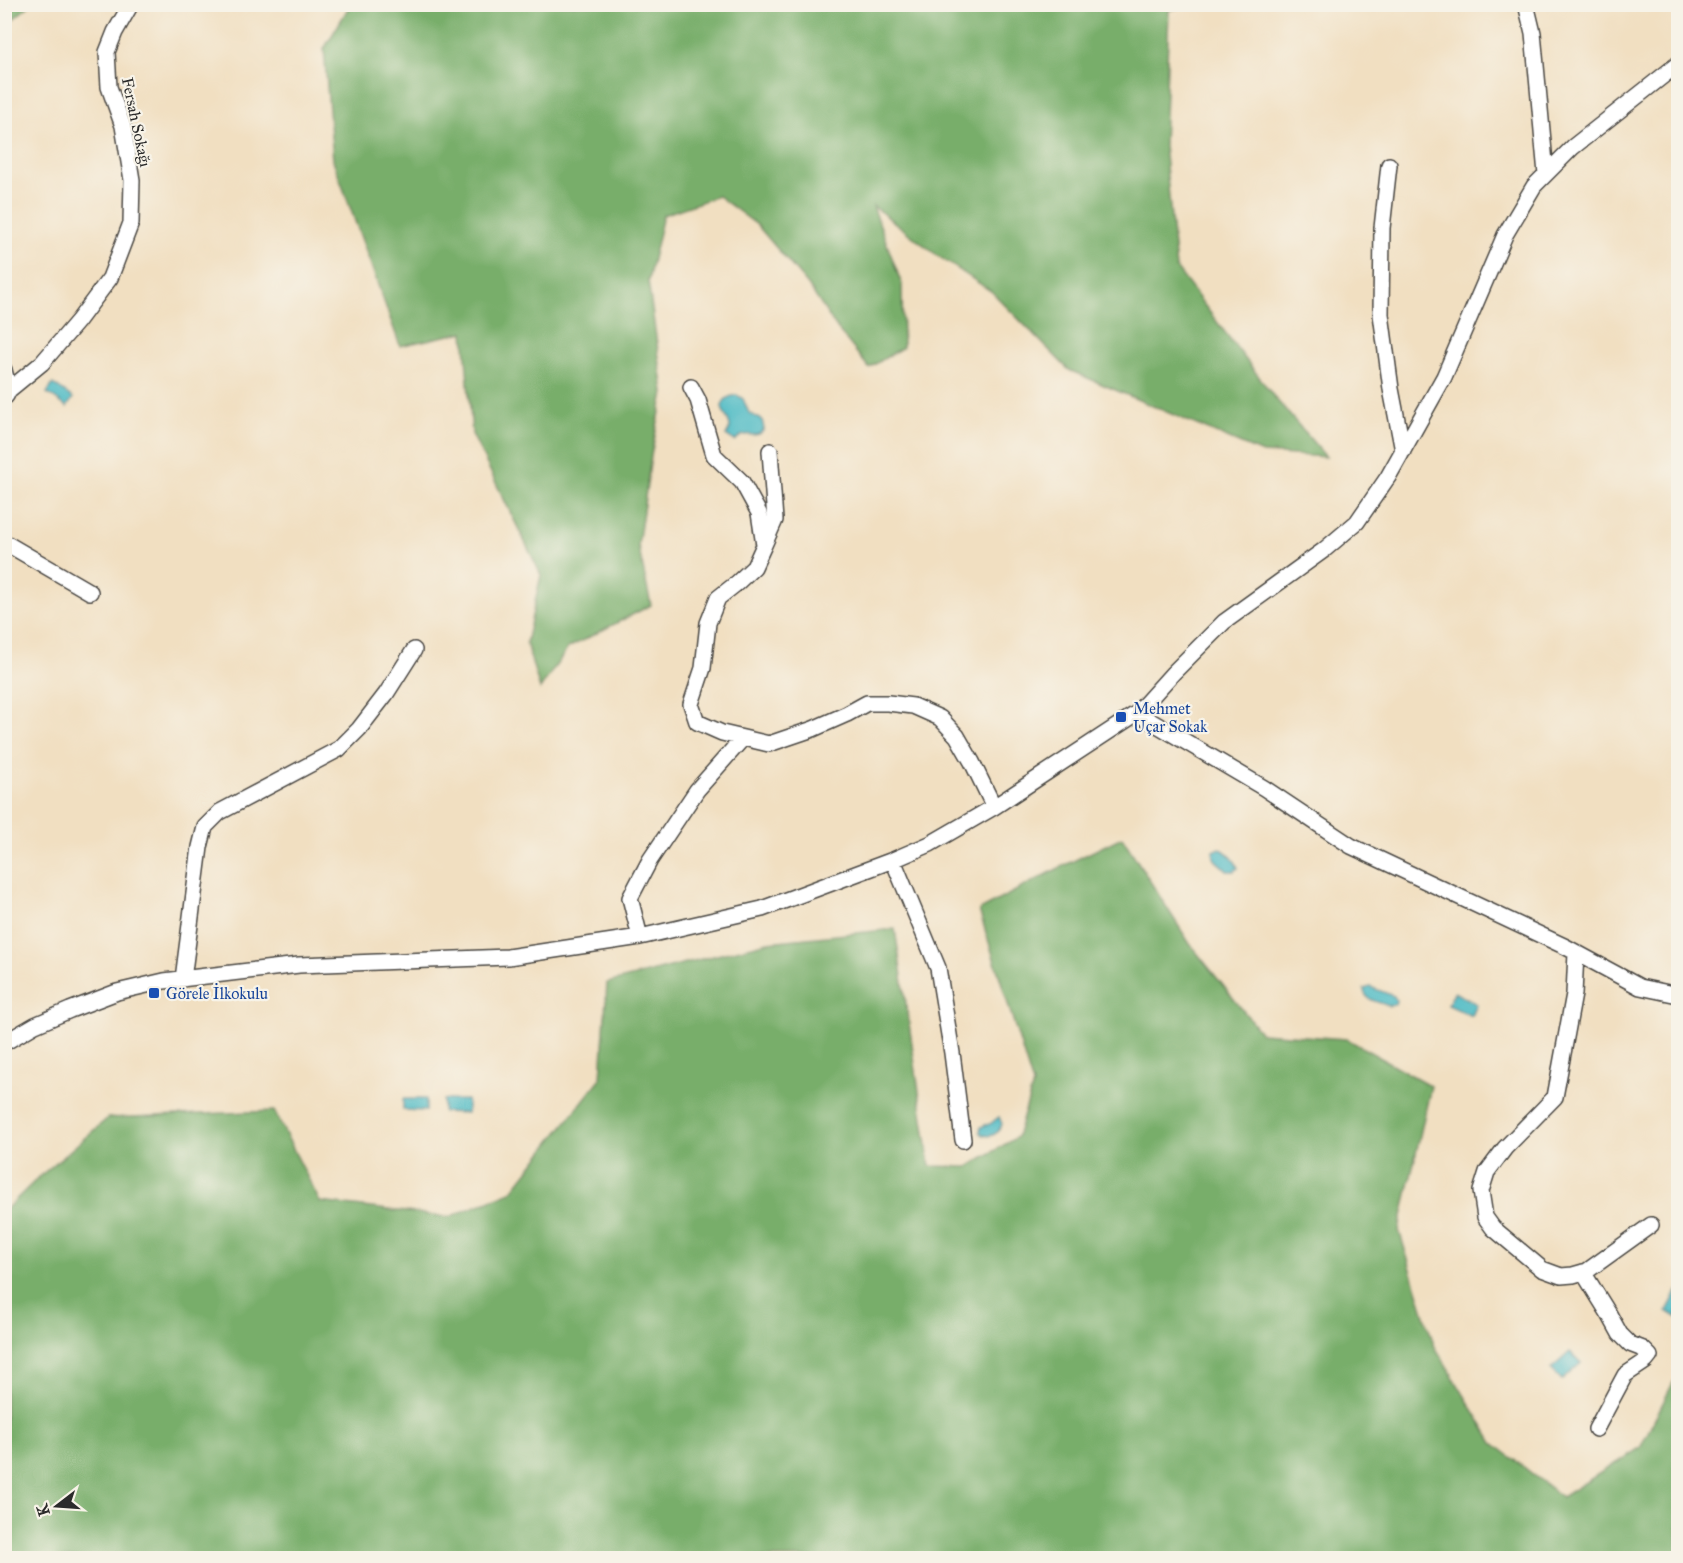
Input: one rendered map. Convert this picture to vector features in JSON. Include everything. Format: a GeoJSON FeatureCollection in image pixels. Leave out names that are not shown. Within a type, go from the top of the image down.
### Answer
{"type":"FeatureCollection","features":[{"type":"Feature","properties":{"kind":"street","name":"Fersah Sokağı"},"geometry":{"type":"LineString","coordinates":[[7,395],[42,363],[78,321],[110,278],[131,223],[132,180],[123,126],[109,87],[107,52],[131,4]]}},
{"type":"Feature","properties":{"kind":"street"},"geometry":{"type":"LineString","coordinates":[[1526,4],[1533,33],[1546,174]]}},
{"type":"Feature","properties":{"kind":"street"},"geometry":{"type":"LineString","coordinates":[[4,1043],[35,1025],[70,1010],[117,992],[164,981],[299,965],[508,957],[640,937],[762,909],[930,844],[994,807],[1137,713],[1224,622],[1324,550],[1357,522],[1388,477],[1444,377],[1505,235],[1534,186],[1574,147],[1678,64]]}},
{"type":"Feature","properties":{"kind":"street"},"geometry":{"type":"LineString","coordinates":[[1389,165],[1382,228],[1381,314],[1391,389],[1403,451]]}},
{"type":"Feature","properties":{"kind":"street"},"geometry":{"type":"LineString","coordinates":[[4,370],[7,395]]}},
{"type":"Feature","properties":{"kind":"street"},"geometry":{"type":"LineString","coordinates":[[692,387],[714,456],[742,482],[759,513],[764,545]]}},
{"type":"Feature","properties":{"kind":"street"},"geometry":{"type":"LineString","coordinates":[[770,451],[774,520],[754,567],[718,598],[708,623],[703,668],[691,704],[697,722],[722,733],[769,744],[813,729],[867,703],[913,706],[940,718],[957,736],[994,807]]}},
{"type":"Feature","properties":{"kind":"street"},"geometry":{"type":"LineString","coordinates":[[4,542],[90,592]]}},
{"type":"Feature","properties":{"kind":"street"},"geometry":{"type":"LineString","coordinates":[[183,979],[200,847],[206,827],[220,812],[339,748],[359,729],[386,694],[414,650]]}},
{"type":"Feature","properties":{"kind":"street"},"geometry":{"type":"LineString","coordinates":[[1137,713],[1264,788],[1351,846],[1576,953],[1640,987],[1678,995]]}},
{"type":"Feature","properties":{"kind":"street"},"geometry":{"type":"LineString","coordinates":[[640,937],[630,898],[650,860],[697,790],[743,738]]}},
{"type":"Feature","properties":{"kind":"street"},"geometry":{"type":"LineString","coordinates":[[893,860],[939,968],[963,1140]]}},
{"type":"Feature","properties":{"kind":"street"},"geometry":{"type":"LineString","coordinates":[[1576,953],[1574,994],[1555,1097],[1505,1148],[1487,1172],[1481,1191],[1485,1217],[1493,1228],[1542,1269],[1561,1276],[1582,1272],[1651,1225]]}},
{"type":"Feature","properties":{"kind":"street"},"geometry":{"type":"LineString","coordinates":[[1582,1272],[1620,1334],[1630,1344],[1643,1349],[1650,1356],[1625,1375],[1596,1429]]}},
{"type":"Feature","properties":{"kind":"green space"},"geometry":{"type":"Polygon","coordinates":[[[5,4],[30,4],[30,5],[5,26],[5,4]]]}},
{"type":"Feature","properties":{"kind":"green space"},"geometry":{"type":"Polygon","coordinates":[[[350,5],[1190,5],[1169,10],[1164,145],[1176,268],[1275,398],[1326,457],[1262,453],[1069,370],[992,292],[938,256],[873,206],[902,285],[903,347],[869,368],[836,327],[808,285],[757,225],[718,196],[663,215],[648,281],[664,393],[652,450],[638,545],[651,605],[568,648],[540,689],[526,643],[541,575],[472,434],[464,332],[400,346],[333,160],[324,49],[350,5]]]}},
{"type":"Feature","properties":{"kind":"green space"},"geometry":{"type":"Polygon","coordinates":[[[1122,837],[1190,944],[1261,1033],[1347,1039],[1431,1086],[1399,1230],[1434,1345],[1493,1443],[1562,1497],[1640,1448],[1678,1373],[1678,1558],[5,1558],[5,1210],[39,1177],[108,1118],[274,1111],[320,1202],[449,1217],[511,1192],[601,1078],[607,983],[768,942],[895,929],[930,1166],[968,1167],[1017,1137],[1033,1085],[979,910],[1122,837]]]}},
{"type":"Feature","properties":{"kind":"water"},"geometry":{"type":"Polygon","coordinates":[[[53,384],[73,398],[67,407],[47,393],[53,384]]]}},
{"type":"Feature","properties":{"kind":"water"},"geometry":{"type":"Polygon","coordinates":[[[737,395],[743,399],[749,413],[762,420],[764,429],[761,433],[743,435],[735,441],[726,435],[730,424],[722,407],[727,398],[737,395]]]}},
{"type":"Feature","properties":{"kind":"water"},"geometry":{"type":"Polygon","coordinates":[[[1220,848],[1235,862],[1238,868],[1234,871],[1227,871],[1215,860],[1214,851],[1220,848]]]}},
{"type":"Feature","properties":{"kind":"water"},"geometry":{"type":"Polygon","coordinates":[[[1370,987],[1394,996],[1395,1004],[1389,1006],[1370,999],[1364,989],[1370,987]]]}},
{"type":"Feature","properties":{"kind":"water"},"geometry":{"type":"Polygon","coordinates":[[[1454,992],[1477,1004],[1472,1016],[1448,1005],[1454,992]]]}},
{"type":"Feature","properties":{"kind":"water"},"geometry":{"type":"Polygon","coordinates":[[[403,1099],[426,1099],[426,1111],[403,1110],[403,1099]]]}},
{"type":"Feature","properties":{"kind":"water"},"geometry":{"type":"Polygon","coordinates":[[[443,1100],[467,1100],[467,1113],[443,1112],[443,1100]]]}},
{"type":"Feature","properties":{"kind":"water"},"geometry":{"type":"Polygon","coordinates":[[[999,1117],[1002,1124],[997,1132],[988,1136],[980,1132],[981,1127],[999,1117]]]}},
{"type":"Feature","properties":{"kind":"water"},"geometry":{"type":"Polygon","coordinates":[[[1678,1290],[1678,1318],[1667,1311],[1678,1290]]]}},
{"type":"Feature","properties":{"kind":"water"},"geometry":{"type":"Polygon","coordinates":[[[1570,1352],[1581,1363],[1562,1380],[1551,1369],[1570,1352]]]}},
{"type":"Feature","properties":{"kind":"place","name":"Mehmet Uçar Sokak"},"geometry":{"type":"Point","coordinates":[1121,717]}},
{"type":"Feature","properties":{"kind":"place","name":"Görele İlkokulu"},"geometry":{"type":"Point","coordinates":[154,993]}}]}
